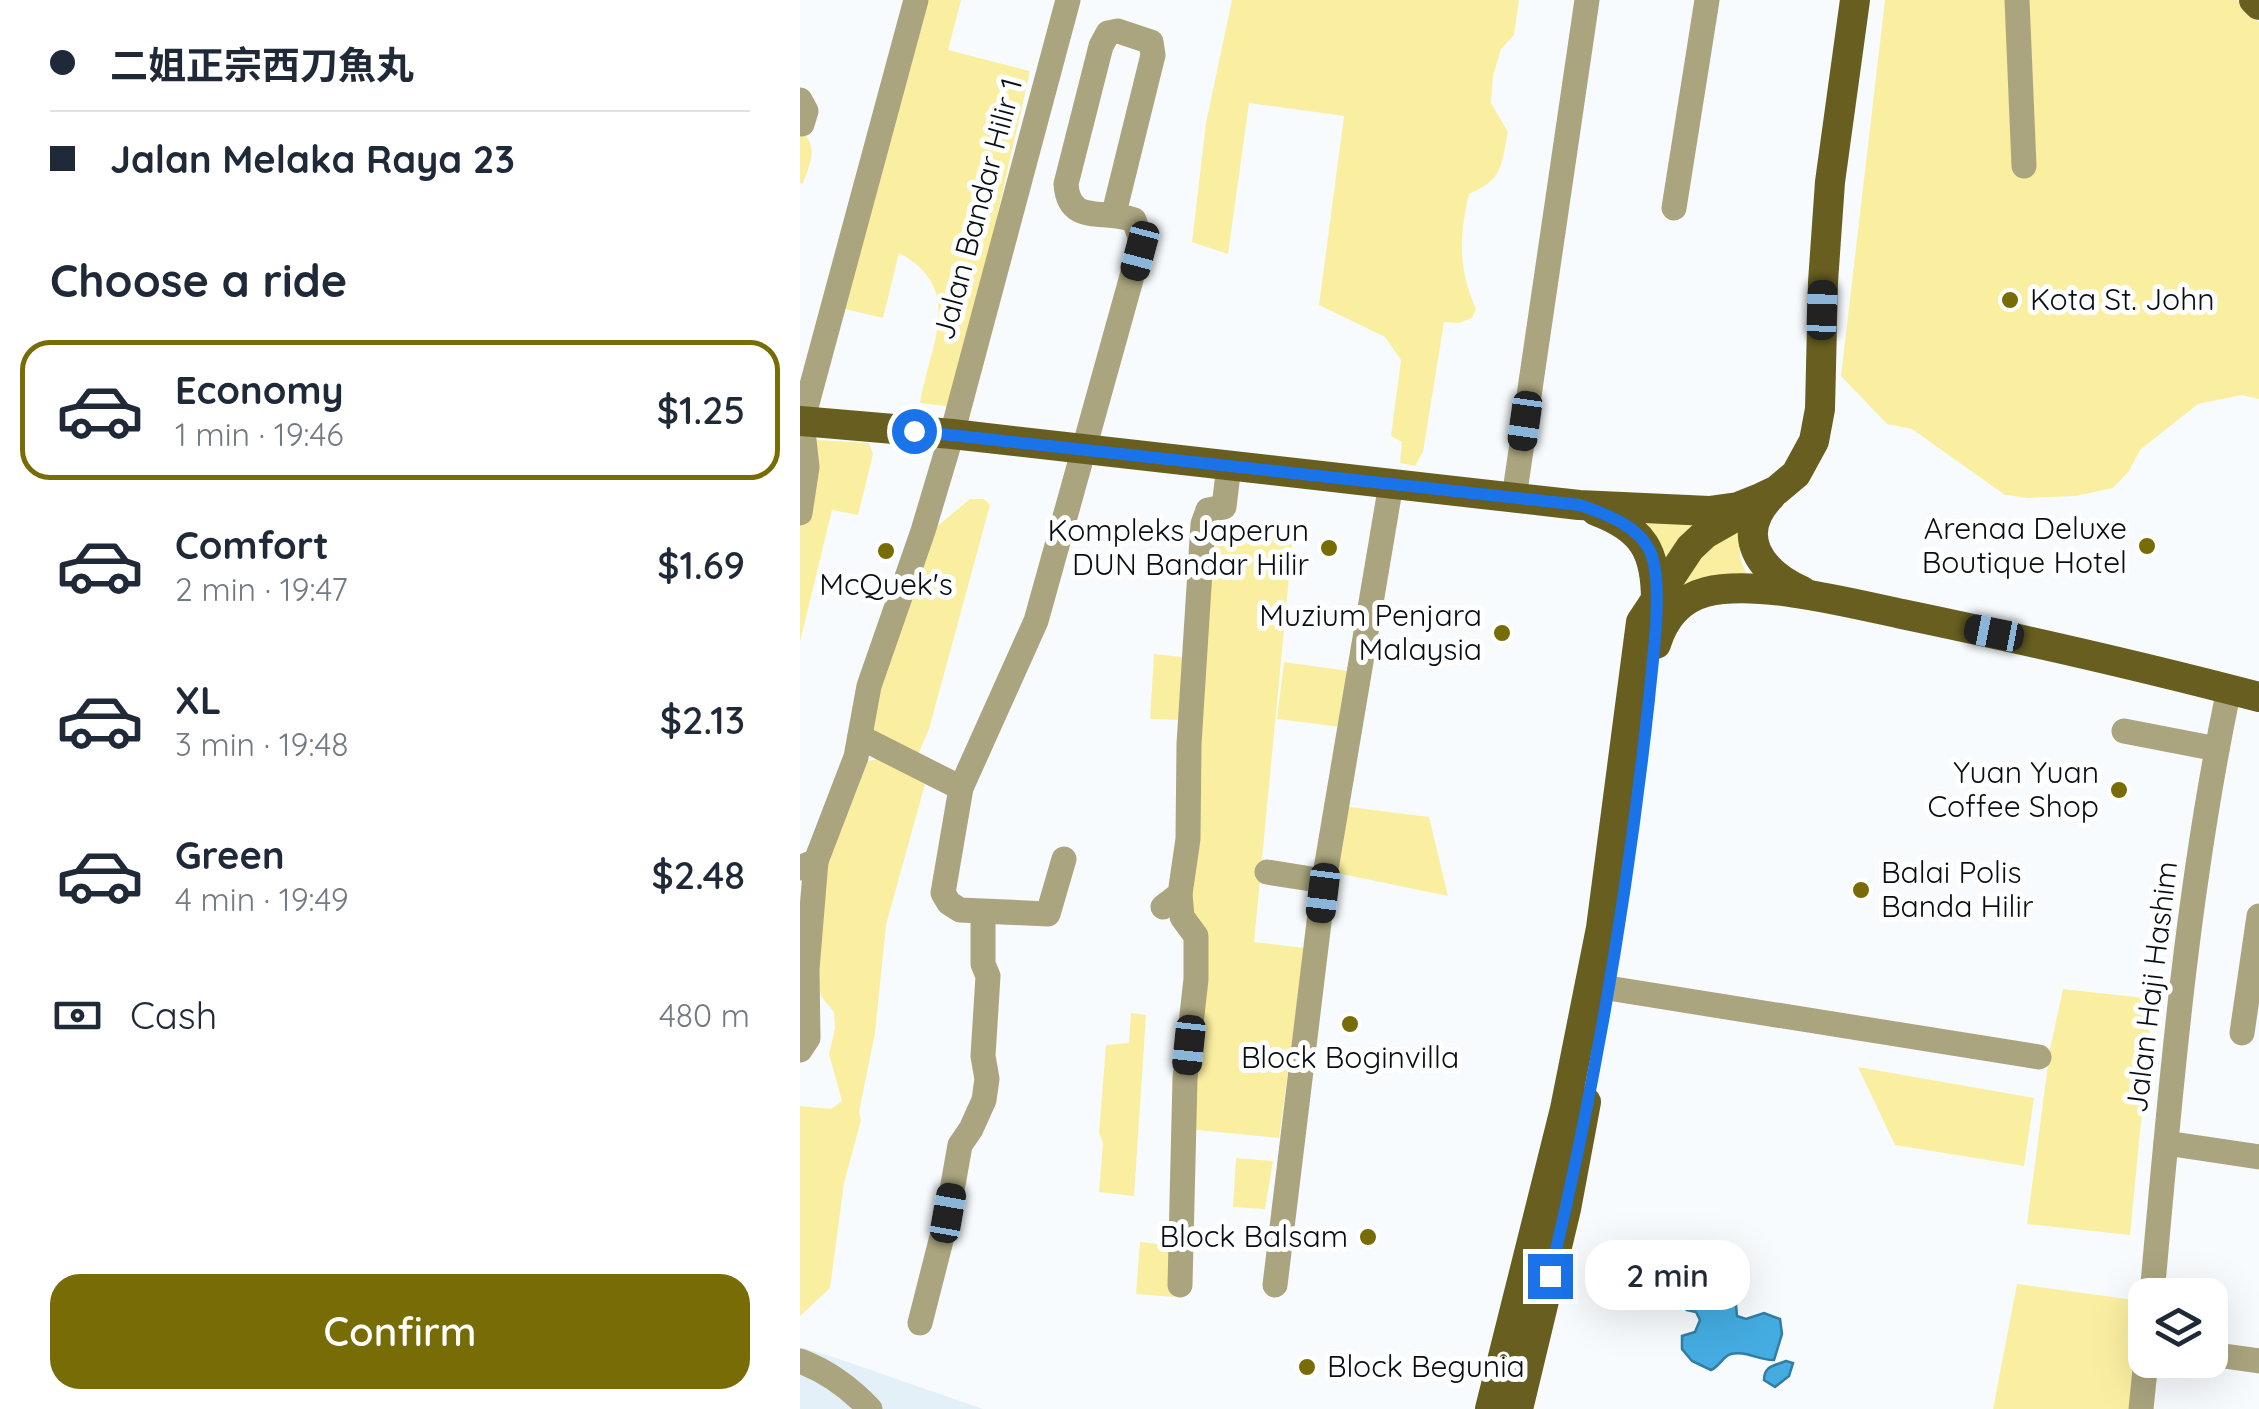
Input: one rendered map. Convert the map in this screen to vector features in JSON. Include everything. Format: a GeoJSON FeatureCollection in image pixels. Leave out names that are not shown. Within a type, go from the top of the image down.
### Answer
{"type":"FeatureCollection","features":[{"type":"Feature","properties":{"kind":"main road"},"geometry":{"type":"LineString","coordinates":[[1518,1409],[1601,928],[1622,789],[1637,639],[1642,622],[1690,548],[1704,534],[1772,495],[1796,474],[1814,441],[1820,409],[1830,182],[1855,0]]}},
{"type":"Feature","properties":{"kind":"main road"},"geometry":{"type":"LineString","coordinates":[[801,422],[952,434],[1580,505],[1709,512],[1772,495]]}},
{"type":"Feature","properties":{"kind":"main road"},"geometry":{"type":"LineString","coordinates":[[1772,495],[1756,519],[1753,532],[1760,560],[1785,583],[1823,597]]}},
{"type":"Feature","properties":{"kind":"main road"},"geometry":{"type":"LineString","coordinates":[[1490,1409],[1554,1207],[1608,988],[1637,809],[1653,657],[1654,564],[1640,538],[1626,526],[1580,505]]}},
{"type":"Feature","properties":{"kind":"main road"},"geometry":{"type":"LineString","coordinates":[[1653,657],[1670,613],[1694,596],[1737,590],[1823,597],[2244,693]]}},
{"type":"Feature","properties":{"kind":"street"},"geometry":{"type":"LineString","coordinates":[[800,513],[807,467],[801,422],[916,0]]}},
{"type":"Feature","properties":{"kind":"street","name":"Jalan Bandar Hilir 1"},"geometry":{"type":"LineString","coordinates":[[800,1050],[808,1038],[808,865],[856,757],[868,686],[952,434],[1068,0]]}},
{"type":"Feature","properties":{"kind":"street"},"geometry":{"type":"LineString","coordinates":[[1514,498],[1587,0]]}},
{"type":"Feature","properties":{"kind":"street"},"geometry":{"type":"LineString","coordinates":[[1674,208],[1708,0]]}},
{"type":"Feature","properties":{"kind":"street"},"geometry":{"type":"LineString","coordinates":[[2017,0],[2024,166]]}},
{"type":"Feature","properties":{"kind":"street"},"geometry":{"type":"LineString","coordinates":[[1064,859],[1048,914],[960,910],[948,903],[944,893],[961,788],[1036,621],[1140,251],[1134,220],[1114,212],[1094,214],[1074,209],[1068,201],[1066,184],[1101,46],[1108,34],[1118,31],[1150,42],[1153,56],[1114,212]]}},
{"type":"Feature","properties":{"kind":"street"},"geometry":{"type":"LineString","coordinates":[[1180,1285],[1183,1114],[1196,979],[1196,936],[1172,901],[1188,838],[1191,694],[1202,524],[1208,510],[1224,507],[1229,465]]}},
{"type":"Feature","properties":{"kind":"street"},"geometry":{"type":"LineString","coordinates":[[1275,1284],[1324,881],[1391,484]]}},
{"type":"Feature","properties":{"kind":"street","name":"Jalan Haji Hashim"},"geometry":{"type":"LineString","coordinates":[[2154,1278],[2187,947],[2217,749],[2244,693]]}},
{"type":"Feature","properties":{"kind":"street"},"geometry":{"type":"LineString","coordinates":[[2124,731],[2217,749]]}},
{"type":"Feature","properties":{"kind":"street"},"geometry":{"type":"LineString","coordinates":[[860,737],[961,788]]}},
{"type":"Feature","properties":{"kind":"street"},"geometry":{"type":"LineString","coordinates":[[1267,872],[1324,881]]}},
{"type":"Feature","properties":{"kind":"street"},"geometry":{"type":"LineString","coordinates":[[920,1324],[948,1213],[960,1145],[979,1114],[985,1089],[982,1056],[988,976],[982,964],[983,913]]}},
{"type":"Feature","properties":{"kind":"street"},"geometry":{"type":"LineString","coordinates":[[2242,1033],[2259,916]]}},
{"type":"Feature","properties":{"kind":"street"},"geometry":{"type":"LineString","coordinates":[[1608,988],[2039,1057]]}},
{"type":"Feature","properties":{"kind":"street"},"geometry":{"type":"LineString","coordinates":[[2166,1143],[2259,1156]]}},
{"type":"Feature","properties":{"kind":"street"},"geometry":{"type":"LineString","coordinates":[[2228,1357],[2259,1361]]}},
{"type":"Feature","properties":{"kind":"street"},"geometry":{"type":"LineString","coordinates":[[800,1360],[849,1388],[870,1409]]}},
{"type":"Feature","properties":{"kind":"street"},"geometry":{"type":"LineString","coordinates":[[2142,1409],[2145,1378]]}},
{"type":"Feature","properties":{"kind":"shaded area"},"geometry":{"type":"Polygon","coordinates":[[[920,0],[961,0],[948,50],[1030,71],[954,407],[920,403],[935,339],[938,300],[920,267],[899,253],[883,318],[837,307],[920,0]]]}},
{"type":"Feature","properties":{"kind":"shaded area"},"geometry":{"type":"Polygon","coordinates":[[[1232,0],[1519,0],[1514,35],[1501,49],[1493,76],[1491,103],[1508,132],[1504,154],[1494,177],[1469,194],[1463,224],[1463,266],[1476,309],[1472,318],[1459,323],[1444,322],[1423,452],[1415,466],[1400,463],[1402,442],[1391,436],[1401,360],[1385,337],[1319,305],[1344,116],[1249,103],[1228,254],[1192,242],[1206,123],[1232,0]]]}},
{"type":"Feature","properties":{"kind":"shaded area"},"geometry":{"type":"Polygon","coordinates":[[[1885,0],[2237,0],[2259,22],[2259,399],[2242,395],[2198,404],[2140,450],[2129,471],[2113,488],[2075,496],[2029,498],[2005,495],[1912,429],[1887,424],[1841,376],[1885,0]]]}},
{"type":"Feature","properties":{"kind":"shaded area"},"geometry":{"type":"Polygon","coordinates":[[[800,130],[812,149],[803,184],[800,183],[800,130]]]}},
{"type":"Feature","properties":{"kind":"shaded area"},"geometry":{"type":"Polygon","coordinates":[[[800,439],[869,443],[873,454],[858,515],[832,510],[800,642],[800,439]]]}},
{"type":"Feature","properties":{"kind":"shaded area"},"geometry":{"type":"Polygon","coordinates":[[[970,499],[984,499],[990,505],[929,729],[917,757],[868,731],[929,533],[970,499]]]}},
{"type":"Feature","properties":{"kind":"shaded area"},"geometry":{"type":"Polygon","coordinates":[[[1633,519],[1707,522],[1664,572],[1633,519]]]}},
{"type":"Feature","properties":{"kind":"shaded area"},"geometry":{"type":"Polygon","coordinates":[[[1211,521],[1293,536],[1254,942],[1305,948],[1279,1138],[1187,1129],[1191,911],[1211,521]]]}},
{"type":"Feature","properties":{"kind":"shaded area"},"geometry":{"type":"Polygon","coordinates":[[[1742,527],[1740,555],[1752,581],[1674,588],[1687,562],[1742,527]]]}},
{"type":"Feature","properties":{"kind":"shaded area"},"geometry":{"type":"Polygon","coordinates":[[[1154,654],[1190,658],[1186,720],[1150,719],[1154,654]]]}},
{"type":"Feature","properties":{"kind":"shaded area"},"geometry":{"type":"Polygon","coordinates":[[[1284,662],[1349,671],[1341,727],[1277,719],[1284,662]]]}},
{"type":"Feature","properties":{"kind":"shaded area"},"geometry":{"type":"Polygon","coordinates":[[[884,758],[925,784],[886,925],[875,1033],[859,1112],[861,1120],[844,1183],[830,1288],[800,1316],[800,1106],[831,1109],[842,1101],[829,1054],[834,1012],[821,996],[816,973],[824,873],[868,761],[884,758]]]}},
{"type":"Feature","properties":{"kind":"shaded area"},"geometry":{"type":"Polygon","coordinates":[[[1342,806],[1429,817],[1448,896],[1337,873],[1342,806]]]}},
{"type":"Feature","properties":{"kind":"shaded area"},"geometry":{"type":"Polygon","coordinates":[[[2063,989],[2153,999],[2130,1235],[2027,1224],[2050,1049],[2063,989]]]}},
{"type":"Feature","properties":{"kind":"shaded area"},"geometry":{"type":"Polygon","coordinates":[[[1131,1013],[1146,1015],[1134,1196],[1099,1192],[1106,1045],[1129,1043],[1131,1013]]]}},
{"type":"Feature","properties":{"kind":"shaded area"},"geometry":{"type":"Polygon","coordinates":[[[1858,1067],[2034,1098],[2024,1166],[1895,1145],[1858,1067]]]}},
{"type":"Feature","properties":{"kind":"shaded area"},"geometry":{"type":"Polygon","coordinates":[[[1236,1158],[1273,1161],[1265,1209],[1233,1207],[1236,1158]]]}},
{"type":"Feature","properties":{"kind":"shaded area"},"geometry":{"type":"Polygon","coordinates":[[[1140,1242],[1176,1246],[1174,1297],[1136,1294],[1140,1242]]]}},
{"type":"Feature","properties":{"kind":"shaded area"},"geometry":{"type":"Polygon","coordinates":[[[2017,1284],[2128,1299],[2128,1378],[2132,1378],[2129,1409],[1993,1409],[2017,1284]]]}},
{"type":"Feature","properties":{"kind":"shaded area"},"geometry":{"type":"Polygon","coordinates":[[[800,1347],[839,1359],[983,1409],[800,1409],[800,1347]]]}},
{"type":"Feature","properties":{"kind":"water"},"geometry":{"type":"Polygon","coordinates":[[[1709,1276],[1734,1282],[1737,1316],[1746,1319],[1764,1313],[1780,1319],[1782,1334],[1774,1360],[1736,1353],[1711,1370],[1692,1361],[1682,1349],[1682,1336],[1695,1332],[1700,1320],[1696,1312],[1687,1310],[1700,1281],[1709,1276]]]}},
{"type":"Feature","properties":{"kind":"water"},"geometry":{"type":"Polygon","coordinates":[[[1786,1361],[1793,1363],[1789,1376],[1775,1387],[1764,1380],[1768,1369],[1786,1361]]]}},
{"type":"Feature","properties":{"kind":"place","name":"Kota St. John"},"geometry":{"type":"Point","coordinates":[2010,300]}},
{"type":"Feature","properties":{"kind":"place","name":"Arenaa Deluxe Boutique Hotel"},"geometry":{"type":"Point","coordinates":[2147,546]}},
{"type":"Feature","properties":{"kind":"place","name":"Kompleks Japerun DUN Bandar Hilir"},"geometry":{"type":"Point","coordinates":[1329,548]}},
{"type":"Feature","properties":{"kind":"place","name":"McQuek's"},"geometry":{"type":"Point","coordinates":[886,551]}},
{"type":"Feature","properties":{"kind":"place","name":"Muzium Penjara Malaysia"},"geometry":{"type":"Point","coordinates":[1502,633]}},
{"type":"Feature","properties":{"kind":"place","name":"Yuan Yuan Coffee Shop"},"geometry":{"type":"Point","coordinates":[2119,790]}},
{"type":"Feature","properties":{"kind":"place","name":"Balai Polis Banda Hilir"},"geometry":{"type":"Point","coordinates":[1861,890]}},
{"type":"Feature","properties":{"kind":"place","name":"Block Boginvilla"},"geometry":{"type":"Point","coordinates":[1350,1024]}},
{"type":"Feature","properties":{"kind":"place","name":"Block Balsam"},"geometry":{"type":"Point","coordinates":[1368,1237]}},
{"type":"Feature","properties":{"kind":"place","name":"Block Begunia"},"geometry":{"type":"Point","coordinates":[1307,1367]}},
{"type":"Feature","properties":{"kind":"route"},"geometry":{"type":"LineString","coordinates":[[914,431],[1580,505],[1626,526],[1649,548],[1656,599],[1637,809],[1608,988],[1550,1276]]}}]}
